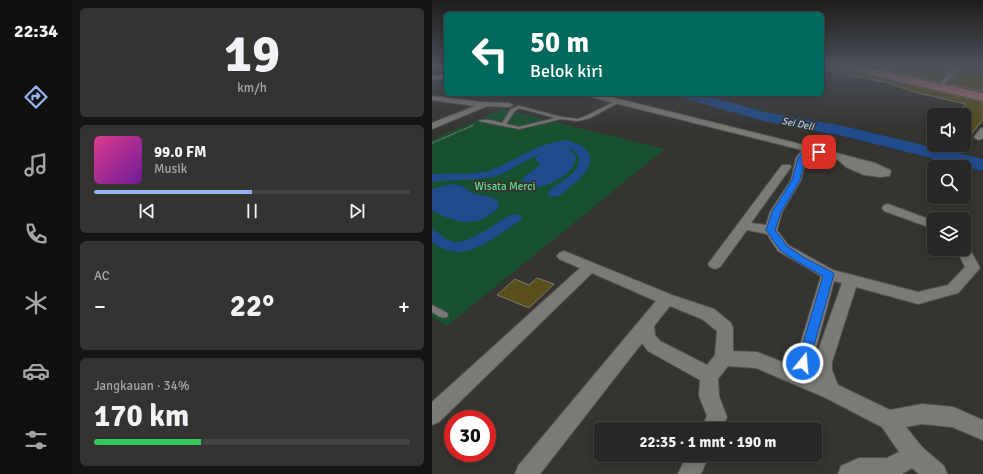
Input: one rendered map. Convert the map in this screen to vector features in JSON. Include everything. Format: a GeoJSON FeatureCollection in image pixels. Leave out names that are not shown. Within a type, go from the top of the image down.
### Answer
{"type":"FeatureCollection","features":[{"type":"Feature","properties":{"kind":"main road"},"geometry":{"type":"LineString","coordinates":[[941,87],[983,97]]}},
{"type":"Feature","properties":{"kind":"street"},"geometry":{"type":"LineString","coordinates":[[598,96],[841,157]]}},
{"type":"Feature","properties":{"kind":"street"},"geometry":{"type":"LineString","coordinates":[[432,98],[484,104],[510,105]]}},
{"type":"Feature","properties":{"kind":"street"},"geometry":{"type":"LineString","coordinates":[[432,103],[444,99]]}},
{"type":"Feature","properties":{"kind":"street"},"geometry":{"type":"LineString","coordinates":[[432,126],[484,104]]}},
{"type":"Feature","properties":{"kind":"street"},"geometry":{"type":"LineString","coordinates":[[808,149],[801,158],[796,180],[776,212],[771,230],[783,248],[800,259],[829,274],[850,281],[918,298],[953,289],[973,268],[967,256]]}},
{"type":"Feature","properties":{"kind":"street"},"geometry":{"type":"LineString","coordinates":[[715,264],[786,167]]}},
{"type":"Feature","properties":{"kind":"street"},"geometry":{"type":"LineString","coordinates":[[775,182],[792,186]]}},
{"type":"Feature","properties":{"kind":"street"},"geometry":{"type":"LineString","coordinates":[[888,208],[927,221]]}},
{"type":"Feature","properties":{"kind":"street"},"geometry":{"type":"LineString","coordinates":[[743,225],[771,230]]}},
{"type":"Feature","properties":{"kind":"street"},"geometry":{"type":"LineString","coordinates":[[564,256],[667,299],[708,314],[725,328],[724,358],[709,376],[709,396],[717,416],[714,422]]}},
{"type":"Feature","properties":{"kind":"street"},"geometry":{"type":"LineString","coordinates":[[432,415],[590,267]]}},
{"type":"Feature","properties":{"kind":"street"},"geometry":{"type":"LineString","coordinates":[[786,372],[803,363],[829,274]]}},
{"type":"Feature","properties":{"kind":"street"},"geometry":{"type":"LineString","coordinates":[[831,391],[823,370],[823,362],[850,281]]}},
{"type":"Feature","properties":{"kind":"street"},"geometry":{"type":"LineString","coordinates":[[526,474],[667,299]]}},
{"type":"Feature","properties":{"kind":"street"},"geometry":{"type":"LineString","coordinates":[[646,325],[647,337],[654,346],[709,376]]}},
{"type":"Feature","properties":{"kind":"street"},"geometry":{"type":"LineString","coordinates":[[724,358],[757,360],[831,391],[889,420],[914,455],[936,474]]}},
{"type":"Feature","properties":{"kind":"street"},"geometry":{"type":"LineString","coordinates":[[889,420],[922,414],[953,417],[983,430]]}},
{"type":"Feature","properties":{"kind":"street"},"geometry":{"type":"LineString","coordinates":[[849,474],[859,469],[889,469],[914,455]]}},
{"type":"Feature","properties":{"kind":"street"},"geometry":{"type":"LineString","coordinates":[[689,474],[695,462]]}},
{"type":"Feature","properties":{"kind":"lane"},"geometry":{"type":"LineString","coordinates":[[503,124],[513,110],[519,107],[574,120],[582,119],[619,101]]}},
{"type":"Feature","properties":{"kind":"lane"},"geometry":{"type":"LineString","coordinates":[[481,122],[503,124],[516,128],[522,128],[561,118]]}},
{"type":"Feature","properties":{"kind":"lane"},"geometry":{"type":"LineString","coordinates":[[432,308],[444,315]]}},
{"type":"Feature","properties":{"kind":"path"},"geometry":{"type":"LineString","coordinates":[[432,143],[481,122]]}},
{"type":"Feature","properties":{"kind":"green space","name":"Wisata Merci"},"geometry":{"type":"Polygon","coordinates":[[[502,109],[665,149],[447,326],[432,318],[432,140],[502,109]]]}},
{"type":"Feature","properties":{"kind":"water"},"geometry":{"type":"Polygon","coordinates":[[[560,147],[568,148],[576,156],[575,163],[570,170],[564,176],[549,184],[532,188],[525,187],[522,182],[525,176],[540,165],[535,158],[546,150],[560,147]]]}},
{"type":"Feature","properties":{"kind":"water"},"geometry":{"type":"Polygon","coordinates":[[[452,184],[462,186],[472,193],[490,197],[498,201],[498,208],[490,215],[482,219],[466,222],[450,219],[432,211],[432,189],[452,184]]]}},
{"type":"Feature","properties":{"kind":"building"},"geometry":{"type":"Polygon","coordinates":[[[900,87],[919,87],[983,102],[983,120],[971,135],[971,108],[961,108],[966,104],[914,92],[900,87]]]}},
{"type":"Feature","properties":{"kind":"building"},"geometry":{"type":"Polygon","coordinates":[[[964,87],[983,87],[983,91],[964,87]]]}},
{"type":"Feature","properties":{"kind":"building"},"geometry":{"type":"Polygon","coordinates":[[[537,278],[554,284],[529,308],[497,295],[515,279],[529,285],[537,278]]]}},
{"type":"Feature","properties":{"kind":"waterway","name":"Sei Deli"},"geometry":{"type":"LineString","coordinates":[[691,96],[764,116],[843,131],[983,165]]}},
{"type":"Feature","properties":{"kind":"waterway"},"geometry":{"type":"LineString","coordinates":[[432,178],[493,173],[540,149],[566,143],[576,146],[584,155],[584,166],[570,181],[554,193]]}},
{"type":"Feature","properties":{"kind":"waterway"},"geometry":{"type":"LineString","coordinates":[[432,235],[447,246],[466,247],[515,218]]}},
{"type":"Feature","properties":{"kind":"route"},"geometry":{"type":"LineString","coordinates":[[803,363],[829,274],[800,259],[783,248],[771,230],[776,212],[796,180],[801,158],[808,149],[819,152]]}}]}
